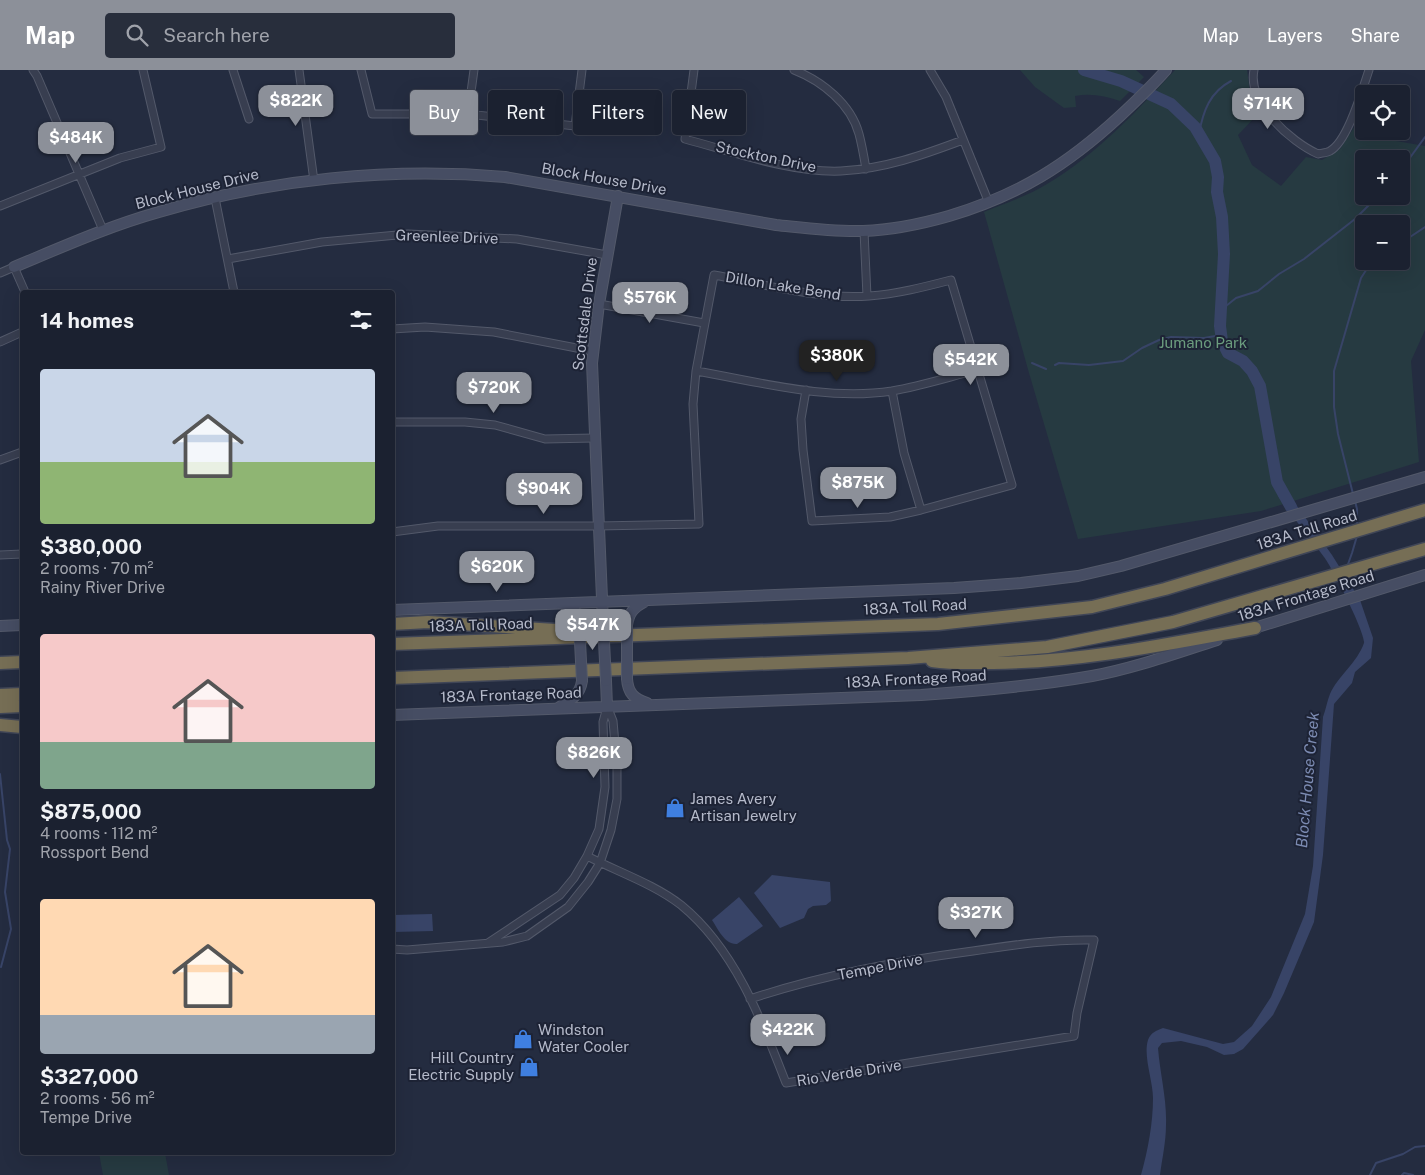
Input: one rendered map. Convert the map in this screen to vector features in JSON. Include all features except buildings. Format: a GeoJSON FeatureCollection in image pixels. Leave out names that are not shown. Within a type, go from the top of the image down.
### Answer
{"type":"FeatureCollection","features":[{"type":"Feature","properties":{"kind":"highway","name":"183A Toll Road"},"geometry":{"type":"LineString","coordinates":[[395,644],[938,624],[1092,608],[1165,589],[1425,510]]}},
{"type":"Feature","properties":{"kind":"highway"},"geometry":{"type":"LineString","coordinates":[[395,678],[908,658],[1048,647],[1173,622],[1425,549]]}},
{"type":"Feature","properties":{"kind":"highway"},"geometry":{"type":"LineString","coordinates":[[395,624],[428,622],[646,635]]}},
{"type":"Feature","properties":{"kind":"highway"},"geometry":{"type":"LineString","coordinates":[[908,658],[949,664],[1008,663],[1081,657],[1128,651],[1255,628]]}},
{"type":"Feature","properties":{"kind":"highway"},"geometry":{"type":"LineString","coordinates":[[0,663],[20,662]]}},
{"type":"Feature","properties":{"kind":"highway"},"geometry":{"type":"LineString","coordinates":[[0,695],[20,694]]}},
{"type":"Feature","properties":{"kind":"highway"},"geometry":{"type":"LineString","coordinates":[[0,707],[20,706]]}},
{"type":"Feature","properties":{"kind":"highway"},"geometry":{"type":"LineString","coordinates":[[0,725],[20,727]]}},
{"type":"Feature","properties":{"kind":"main road","name":"Block House Drive"},"geometry":{"type":"LineString","coordinates":[[14,267],[103,230],[160,212],[265,188],[370,175],[464,173],[505,177],[776,225],[819,230],[864,231],[898,227],[932,221],[989,203],[1050,172],[1098,136],[1152,86],[1166,70]]}},
{"type":"Feature","properties":{"kind":"main road","name":"Scottsdale Drive"},"geometry":{"type":"LineString","coordinates":[[607,706],[594,438],[592,351],[618,196]]}},
{"type":"Feature","properties":{"kind":"main road"},"geometry":{"type":"LineString","coordinates":[[395,610],[954,588],[1022,583],[1078,576],[1150,558],[1425,477]]}},
{"type":"Feature","properties":{"kind":"main road","name":"183A Frontage Road"},"geometry":{"type":"LineString","coordinates":[[395,716],[921,695],[992,690],[1093,675],[1131,666],[1425,575]]}},
{"type":"Feature","properties":{"kind":"main road"},"geometry":{"type":"LineString","coordinates":[[644,601],[632,610],[628,616],[627,679],[628,688],[634,697],[654,705]]}},
{"type":"Feature","properties":{"kind":"main road"},"geometry":{"type":"LineString","coordinates":[[558,708],[577,695],[581,689],[582,681],[579,622],[575,611],[561,603]]}},
{"type":"Feature","properties":{"kind":"main road"},"geometry":{"type":"LineString","coordinates":[[0,626],[20,626]]}},
{"type":"Feature","properties":{"kind":"main road"},"geometry":{"type":"LineString","coordinates":[[0,732],[20,731]]}},
{"type":"Feature","properties":{"kind":"street"},"geometry":{"type":"LineString","coordinates":[[33,70],[103,230]]}},
{"type":"Feature","properties":{"kind":"street"},"geometry":{"type":"LineString","coordinates":[[0,206],[120,158],[161,147],[144,71],[153,70]]}},
{"type":"Feature","properties":{"kind":"street"},"geometry":{"type":"LineString","coordinates":[[234,70],[249,119]]}},
{"type":"Feature","properties":{"kind":"street"},"geometry":{"type":"LineString","coordinates":[[299,70],[314,181]]}},
{"type":"Feature","properties":{"kind":"street"},"geometry":{"type":"LineString","coordinates":[[361,70],[372,114],[410,114]]}},
{"type":"Feature","properties":{"kind":"street"},"geometry":{"type":"LineString","coordinates":[[471,90],[474,70]]}},
{"type":"Feature","properties":{"kind":"street"},"geometry":{"type":"LineString","coordinates":[[478,115],[575,126],[582,70]]}},
{"type":"Feature","properties":{"kind":"street","name":"Stockton Drive"},"geometry":{"type":"LineString","coordinates":[[694,70],[685,139],[778,164],[806,169],[840,171],[866,169],[918,158],[963,140]]}},
{"type":"Feature","properties":{"kind":"street"},"geometry":{"type":"LineString","coordinates":[[794,70],[804,74],[834,95],[848,111],[859,132],[866,169]]}},
{"type":"Feature","properties":{"kind":"street"},"geometry":{"type":"LineString","coordinates":[[930,70],[946,97],[989,203]]}},
{"type":"Feature","properties":{"kind":"street"},"geometry":{"type":"LineString","coordinates":[[1254,70],[1257,95],[1264,110],[1274,121],[1318,154],[1330,151],[1342,137],[1370,70]]}},
{"type":"Feature","properties":{"kind":"street"},"geometry":{"type":"LineString","coordinates":[[215,198],[234,290]]}},
{"type":"Feature","properties":{"kind":"street"},"geometry":{"type":"LineString","coordinates":[[864,231],[867,296]]}},
{"type":"Feature","properties":{"kind":"street","name":"Greenlee Drive"},"geometry":{"type":"LineString","coordinates":[[228,259],[322,242],[408,234],[517,239],[607,255]]}},
{"type":"Feature","properties":{"kind":"street"},"geometry":{"type":"LineString","coordinates":[[14,267],[23,290]]}},
{"type":"Feature","properties":{"kind":"street","name":"Block House Drive"},"geometry":{"type":"LineString","coordinates":[[0,273],[14,267]]}},
{"type":"Feature","properties":{"kind":"street","name":"Dillon Lake Bend"},"geometry":{"type":"LineString","coordinates":[[598,526],[698,524],[693,404],[696,371],[714,275],[830,296],[867,296],[906,292],[951,280],[977,370]]}},
{"type":"Feature","properties":{"kind":"street"},"geometry":{"type":"LineString","coordinates":[[599,304],[704,323]]}},
{"type":"Feature","properties":{"kind":"street"},"geometry":{"type":"LineString","coordinates":[[395,328],[425,327],[494,332],[592,351]]}},
{"type":"Feature","properties":{"kind":"street"},"geometry":{"type":"LineString","coordinates":[[0,342],[20,333]]}},
{"type":"Feature","properties":{"kind":"street"},"geometry":{"type":"LineString","coordinates":[[696,371],[806,390],[844,393],[892,391],[977,370],[1012,485],[890,517],[812,521],[801,419],[806,390]]}},
{"type":"Feature","properties":{"kind":"street"},"geometry":{"type":"LineString","coordinates":[[892,391],[904,453],[921,510]]}},
{"type":"Feature","properties":{"kind":"street"},"geometry":{"type":"LineString","coordinates":[[395,422],[465,422],[495,425],[544,439],[594,438]]}},
{"type":"Feature","properties":{"kind":"street"},"geometry":{"type":"LineString","coordinates":[[0,460],[20,453]]}},
{"type":"Feature","properties":{"kind":"street"},"geometry":{"type":"LineString","coordinates":[[395,532],[438,526],[598,526]]}},
{"type":"Feature","properties":{"kind":"street"},"geometry":{"type":"LineString","coordinates":[[0,555],[20,554]]}},
{"type":"Feature","properties":{"kind":"street","name":"Scottsdale Drive"},"geometry":{"type":"LineString","coordinates":[[488,944],[560,895],[574,878],[587,856],[599,829],[605,787],[603,722],[607,706]]}},
{"type":"Feature","properties":{"kind":"street","name":"Scottsdale Drive"},"geometry":{"type":"LineString","coordinates":[[395,950],[503,942],[527,936],[568,907],[588,882],[600,862],[611,830],[616,799],[617,767],[613,721],[607,706]]}},
{"type":"Feature","properties":{"kind":"street","name":"Rio Verde Drive"},"geometry":{"type":"LineString","coordinates":[[587,856],[662,892],[681,905],[707,930],[730,961],[750,999],[786,1083],[1074,1036]]}},
{"type":"Feature","properties":{"kind":"street","name":"Tempe Drive"},"geometry":{"type":"LineString","coordinates":[[750,999],[795,984],[910,960],[1020,944],[1067,939],[1094,940],[1077,1013],[1074,1036]]}},
{"type":"Feature","properties":{"kind":"green space"},"geometry":{"type":"Polygon","coordinates":[[[1020,70],[1136,70],[1144,77],[1120,101],[1098,96],[1081,95],[1075,96],[1076,107],[1064,108],[1035,87],[1020,70]]]}},
{"type":"Feature","properties":{"kind":"green space","name":"Jumano Park"},"geometry":{"type":"Polygon","coordinates":[[[1175,70],[1247,70],[1250,92],[1258,114],[1238,135],[1252,165],[1281,186],[1306,157],[1322,160],[1340,149],[1355,126],[1355,140],[1393,140],[1425,146],[1425,330],[1411,361],[1419,462],[1261,511],[1078,539],[984,212],[1047,184],[1082,160],[1131,116],[1175,70]]]}},
{"type":"Feature","properties":{"kind":"green space"},"geometry":{"type":"Polygon","coordinates":[[[99,1155],[165,1155],[169,1175],[103,1175],[99,1155]]]}},
{"type":"Feature","properties":{"kind":"water"},"geometry":{"type":"Polygon","coordinates":[[[1287,492],[1332,555],[1360,600],[1373,638],[1371,658],[1355,672],[1352,683],[1334,704],[1323,855],[1314,922],[1284,993],[1273,1015],[1243,1049],[1234,1054],[1224,1055],[1207,1047],[1181,1041],[1162,1043],[1158,1048],[1165,1106],[1165,1144],[1160,1175],[1141,1175],[1150,1136],[1153,1107],[1153,1091],[1147,1061],[1147,1046],[1151,1035],[1163,1028],[1223,1044],[1234,1042],[1252,1026],[1271,997],[1305,914],[1313,866],[1323,717],[1333,687],[1357,657],[1364,643],[1360,627],[1328,563],[1278,496],[1287,492]]]}},
{"type":"Feature","properties":{"kind":"water"},"geometry":{"type":"Polygon","coordinates":[[[772,875],[830,882],[831,901],[826,905],[813,906],[808,909],[804,918],[780,928],[754,893],[772,875]]]}},
{"type":"Feature","properties":{"kind":"water"},"geometry":{"type":"Polygon","coordinates":[[[739,897],[763,926],[737,944],[733,944],[722,936],[712,920],[739,897]]]}},
{"type":"Feature","properties":{"kind":"water"},"geometry":{"type":"Polygon","coordinates":[[[432,914],[433,931],[395,932],[395,915],[432,914]]]}},
{"type":"Feature","properties":{"kind":"waterway","name":"Block House Creek"},"geometry":{"type":"LineString","coordinates":[[1084,70],[1121,81],[1171,104],[1195,127],[1215,161],[1218,177],[1217,192],[1222,217],[1224,254],[1220,326],[1222,341],[1228,353],[1243,361],[1252,371],[1260,386],[1277,482],[1291,507]]}},
{"type":"Feature","properties":{"kind":"waterway"},"geometry":{"type":"LineString","coordinates":[[1199,134],[1205,110],[1209,103],[1218,91],[1231,81]]}},
{"type":"Feature","properties":{"kind":"waterway"},"geometry":{"type":"LineString","coordinates":[[1410,158],[1425,137]]}},
{"type":"Feature","properties":{"kind":"waterway"},"geometry":{"type":"LineString","coordinates":[[1221,310],[1236,298],[1258,291],[1279,274],[1304,259],[1355,219],[1369,205]]}},
{"type":"Feature","properties":{"kind":"waterway"},"geometry":{"type":"LineString","coordinates":[[1410,237],[1425,227]]}},
{"type":"Feature","properties":{"kind":"waterway"},"geometry":{"type":"LineString","coordinates":[[1353,494],[1338,434],[1334,407],[1334,371],[1361,278],[1366,270]]}},
{"type":"Feature","properties":{"kind":"waterway"},"geometry":{"type":"LineString","coordinates":[[1055,365],[1059,363],[1089,365],[1123,361],[1142,348],[1159,340],[1171,337],[1204,338],[1221,335]]}},
{"type":"Feature","properties":{"kind":"waterway"},"geometry":{"type":"LineString","coordinates":[[1032,363],[1046,369]]}},
{"type":"Feature","properties":{"kind":"waterway"},"geometry":{"type":"LineString","coordinates":[[1355,501],[1357,526]]}},
{"type":"Feature","properties":{"kind":"waterway"},"geometry":{"type":"LineString","coordinates":[[1347,567],[1357,536]]}},
{"type":"Feature","properties":{"kind":"waterway"},"geometry":{"type":"LineString","coordinates":[[0,774],[7,840],[10,849],[5,892],[11,929],[1,967]]}},
{"type":"Feature","properties":{"kind":"waterway"},"geometry":{"type":"LineString","coordinates":[[1370,1175],[1376,1163],[1403,1154],[1415,1147],[1425,1146]]}},
{"type":"Feature","properties":{"kind":"waterway"},"geometry":{"type":"LineString","coordinates":[[1402,1175],[1404,1173],[1413,1175]]}},
{"type":"Feature","properties":{"kind":"place","name":"James Avery Artisan Jewelry"},"geometry":{"type":"Point","coordinates":[675,808]}},
{"type":"Feature","properties":{"kind":"place","name":"Windston Water Cooler"},"geometry":{"type":"Point","coordinates":[523,1039]}},
{"type":"Feature","properties":{"kind":"place","name":"Hill Country Electric Supply"},"geometry":{"type":"Point","coordinates":[529,1067]}}]}
